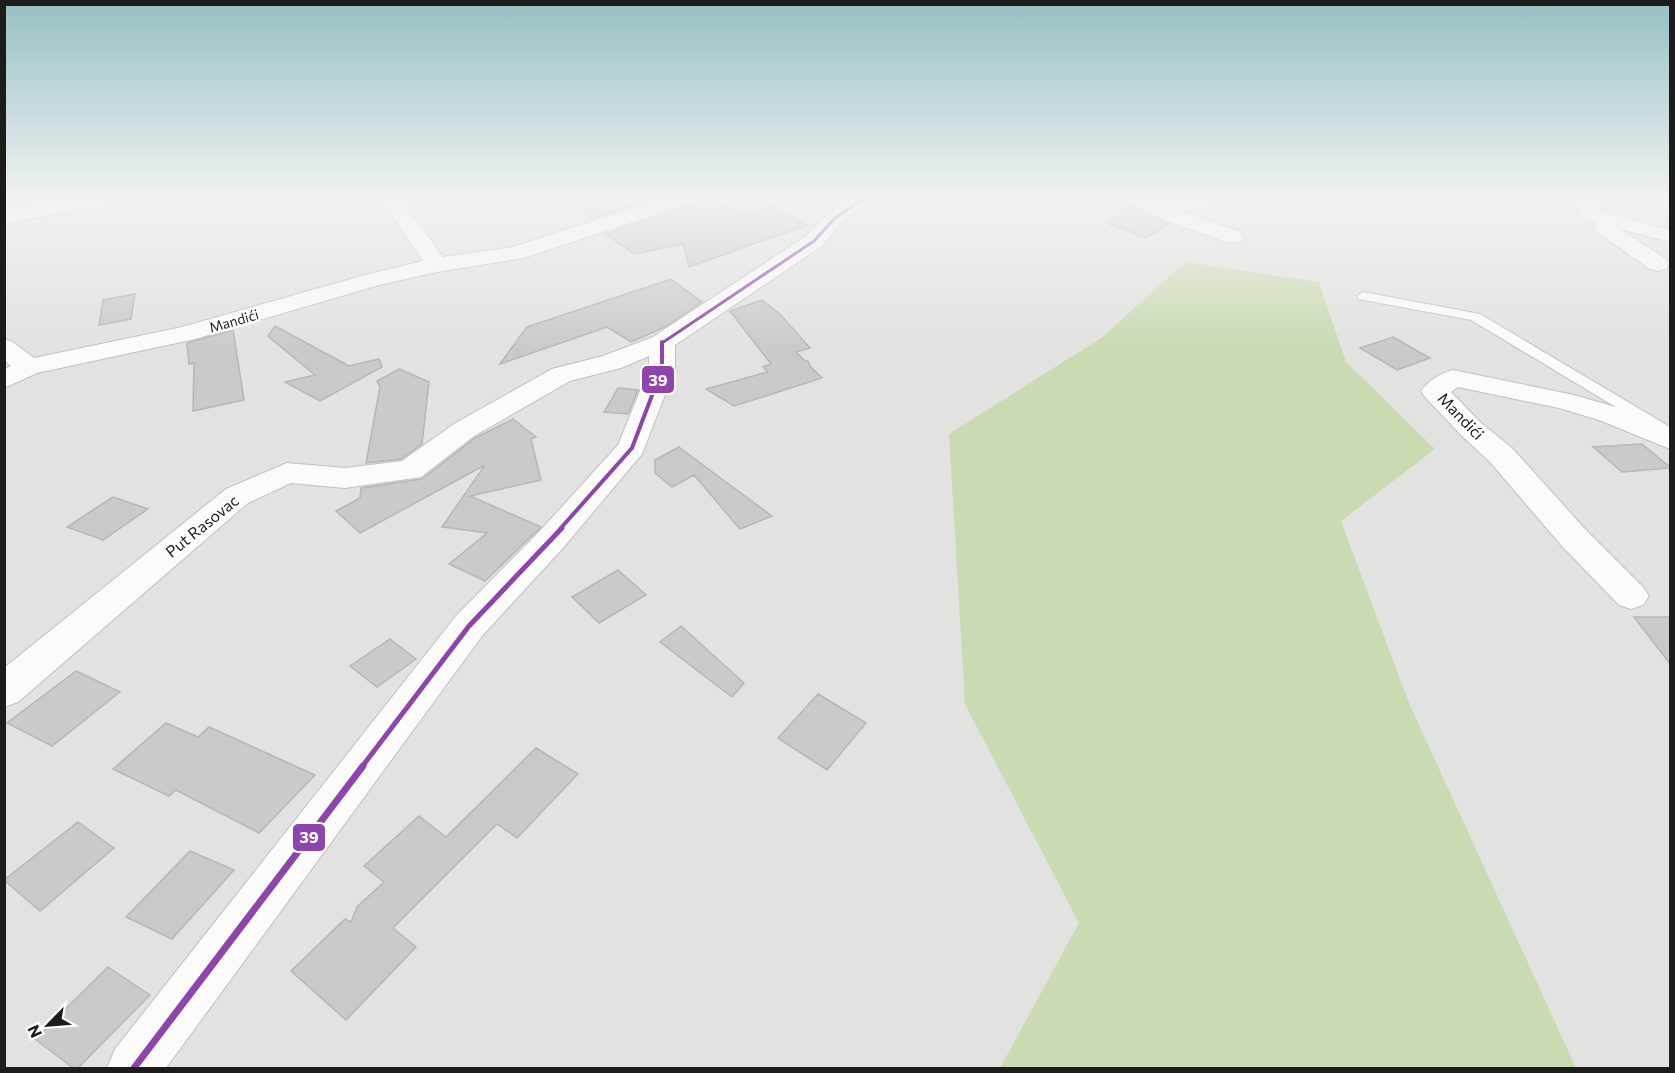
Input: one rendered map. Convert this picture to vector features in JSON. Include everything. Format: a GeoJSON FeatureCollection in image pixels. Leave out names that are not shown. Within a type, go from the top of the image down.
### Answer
{"type":"FeatureCollection","features":[{"type":"Feature","properties":{"kind":"street"},"geometry":{"type":"LineString","coordinates":[[425,247],[437,265]]}},
{"type":"Feature","properties":{"kind":"street","name":"Mandići"},"geometry":{"type":"LineString","coordinates":[[4,380],[29,367],[186,334],[373,280],[437,265],[516,253],[534,247]]}},
{"type":"Feature","properties":{"kind":"street","name":"Put Rasovac"},"geometry":{"type":"LineString","coordinates":[[4,691],[237,496],[287,473],[345,478],[410,471],[464,430],[561,375],[612,362],[662,342],[805,247]]}},
{"type":"Feature","properties":{"kind":"street"},"geometry":{"type":"LineString","coordinates":[[1632,247],[1658,264]]}},
{"type":"Feature","properties":{"kind":"street"},"geometry":{"type":"LineString","coordinates":[[134,1068],[469,626],[551,540],[632,448],[662,369],[662,342]]}},
{"type":"Feature","properties":{"kind":"street"},"geometry":{"type":"LineString","coordinates":[[4,347],[29,367]]}},
{"type":"Feature","properties":{"kind":"street","name":"Mandići"},"geometry":{"type":"LineString","coordinates":[[1630,596],[1573,537],[1501,455],[1471,429],[1435,391],[1453,378],[1564,401],[1609,414],[1671,440]]}},
{"type":"Feature","properties":{"kind":"lane"},"geometry":{"type":"LineString","coordinates":[[1363,296],[1475,317],[1671,433]]}},
{"type":"Feature","properties":{"kind":"green space"},"geometry":{"type":"Polygon","coordinates":[[[1186,262],[1319,282],[1346,362],[1435,449],[1341,521],[1409,703],[1576,1068],[1000,1068],[1079,923],[965,704],[949,434],[1101,338],[1186,262]]]}},
{"type":"Feature","properties":{"kind":"building"},"geometry":{"type":"Polygon","coordinates":[[[624,247],[668,247],[634,254],[624,247]]]}},
{"type":"Feature","properties":{"kind":"building"},"geometry":{"type":"Polygon","coordinates":[[[684,247],[745,247],[689,267],[684,247]]]}},
{"type":"Feature","properties":{"kind":"building"},"geometry":{"type":"Polygon","coordinates":[[[671,279],[702,302],[665,327],[631,342],[607,327],[500,364],[527,327],[671,279]]]}},
{"type":"Feature","properties":{"kind":"building"},"geometry":{"type":"Polygon","coordinates":[[[135,294],[131,319],[99,325],[103,300],[135,294]]]}},
{"type":"Feature","properties":{"kind":"building"},"geometry":{"type":"Polygon","coordinates":[[[762,300],[781,315],[810,348],[796,352],[808,361],[822,378],[734,406],[706,389],[768,372],[763,367],[771,364],[730,311],[762,300]]]}},
{"type":"Feature","properties":{"kind":"building"},"geometry":{"type":"Polygon","coordinates":[[[275,326],[349,366],[379,359],[382,367],[320,401],[285,382],[315,375],[268,336],[275,326]]]}},
{"type":"Feature","properties":{"kind":"building"},"geometry":{"type":"Polygon","coordinates":[[[233,330],[244,400],[193,411],[194,363],[189,364],[187,343],[233,330]]]}},
{"type":"Feature","properties":{"kind":"building"},"geometry":{"type":"Polygon","coordinates":[[[1393,337],[1430,358],[1397,370],[1360,348],[1393,337]]]}},
{"type":"Feature","properties":{"kind":"building"},"geometry":{"type":"Polygon","coordinates":[[[399,369],[429,382],[422,444],[401,459],[366,463],[380,387],[377,381],[399,369]]]}},
{"type":"Feature","properties":{"kind":"building"},"geometry":{"type":"Polygon","coordinates":[[[618,388],[638,390],[628,414],[604,412],[618,388]]]}},
{"type":"Feature","properties":{"kind":"building"},"geometry":{"type":"Polygon","coordinates":[[[513,419],[536,437],[531,439],[541,480],[470,496],[541,527],[485,581],[449,564],[487,533],[442,527],[485,465],[360,533],[336,511],[360,498],[361,488],[422,479],[475,438],[513,419]]]}},
{"type":"Feature","properties":{"kind":"building"},"geometry":{"type":"Polygon","coordinates":[[[1642,444],[1671,468],[1622,472],[1593,447],[1642,444]]]}},
{"type":"Feature","properties":{"kind":"building"},"geometry":{"type":"Polygon","coordinates":[[[679,447],[772,516],[740,529],[694,475],[672,487],[655,473],[655,460],[679,447]]]}},
{"type":"Feature","properties":{"kind":"building"},"geometry":{"type":"Polygon","coordinates":[[[113,497],[148,509],[103,540],[67,527],[113,497]]]}},
{"type":"Feature","properties":{"kind":"building"},"geometry":{"type":"Polygon","coordinates":[[[618,570],[646,595],[599,623],[572,597],[618,570]]]}},
{"type":"Feature","properties":{"kind":"building"},"geometry":{"type":"Polygon","coordinates":[[[1634,617],[1671,617],[1671,665],[1634,617]]]}},
{"type":"Feature","properties":{"kind":"building"},"geometry":{"type":"Polygon","coordinates":[[[681,626],[744,683],[732,697],[660,642],[681,626]]]}},
{"type":"Feature","properties":{"kind":"building"},"geometry":{"type":"Polygon","coordinates":[[[390,639],[416,659],[377,687],[350,666],[390,639]]]}},
{"type":"Feature","properties":{"kind":"building"},"geometry":{"type":"Polygon","coordinates":[[[76,671],[120,692],[52,746],[7,723],[76,671]]]}},
{"type":"Feature","properties":{"kind":"building"},"geometry":{"type":"Polygon","coordinates":[[[818,694],[866,723],[827,770],[778,738],[818,694]]]}},
{"type":"Feature","properties":{"kind":"building"},"geometry":{"type":"Polygon","coordinates":[[[166,723],[198,737],[209,727],[315,775],[259,833],[176,790],[169,796],[113,769],[166,723]]]}},
{"type":"Feature","properties":{"kind":"building"},"geometry":{"type":"Polygon","coordinates":[[[536,748],[578,774],[517,838],[497,824],[393,928],[416,947],[346,1020],[291,971],[345,919],[351,922],[357,907],[384,882],[364,866],[419,816],[446,837],[536,748]]]}},
{"type":"Feature","properties":{"kind":"building"},"geometry":{"type":"Polygon","coordinates":[[[78,822],[114,848],[40,911],[4,880],[78,822]]]}},
{"type":"Feature","properties":{"kind":"building"},"geometry":{"type":"Polygon","coordinates":[[[190,851],[234,870],[172,939],[126,917],[190,851]]]}},
{"type":"Feature","properties":{"kind":"building"},"geometry":{"type":"Polygon","coordinates":[[[108,967],[150,995],[78,1068],[73,1068],[35,1039],[108,967]]]}},
{"type":"Feature","properties":{"kind":"transit line","name":"39"},"geometry":{"type":"LineString","coordinates":[[134,1068],[469,626],[551,540],[632,448],[662,369],[662,342],[805,247]]}}]}
